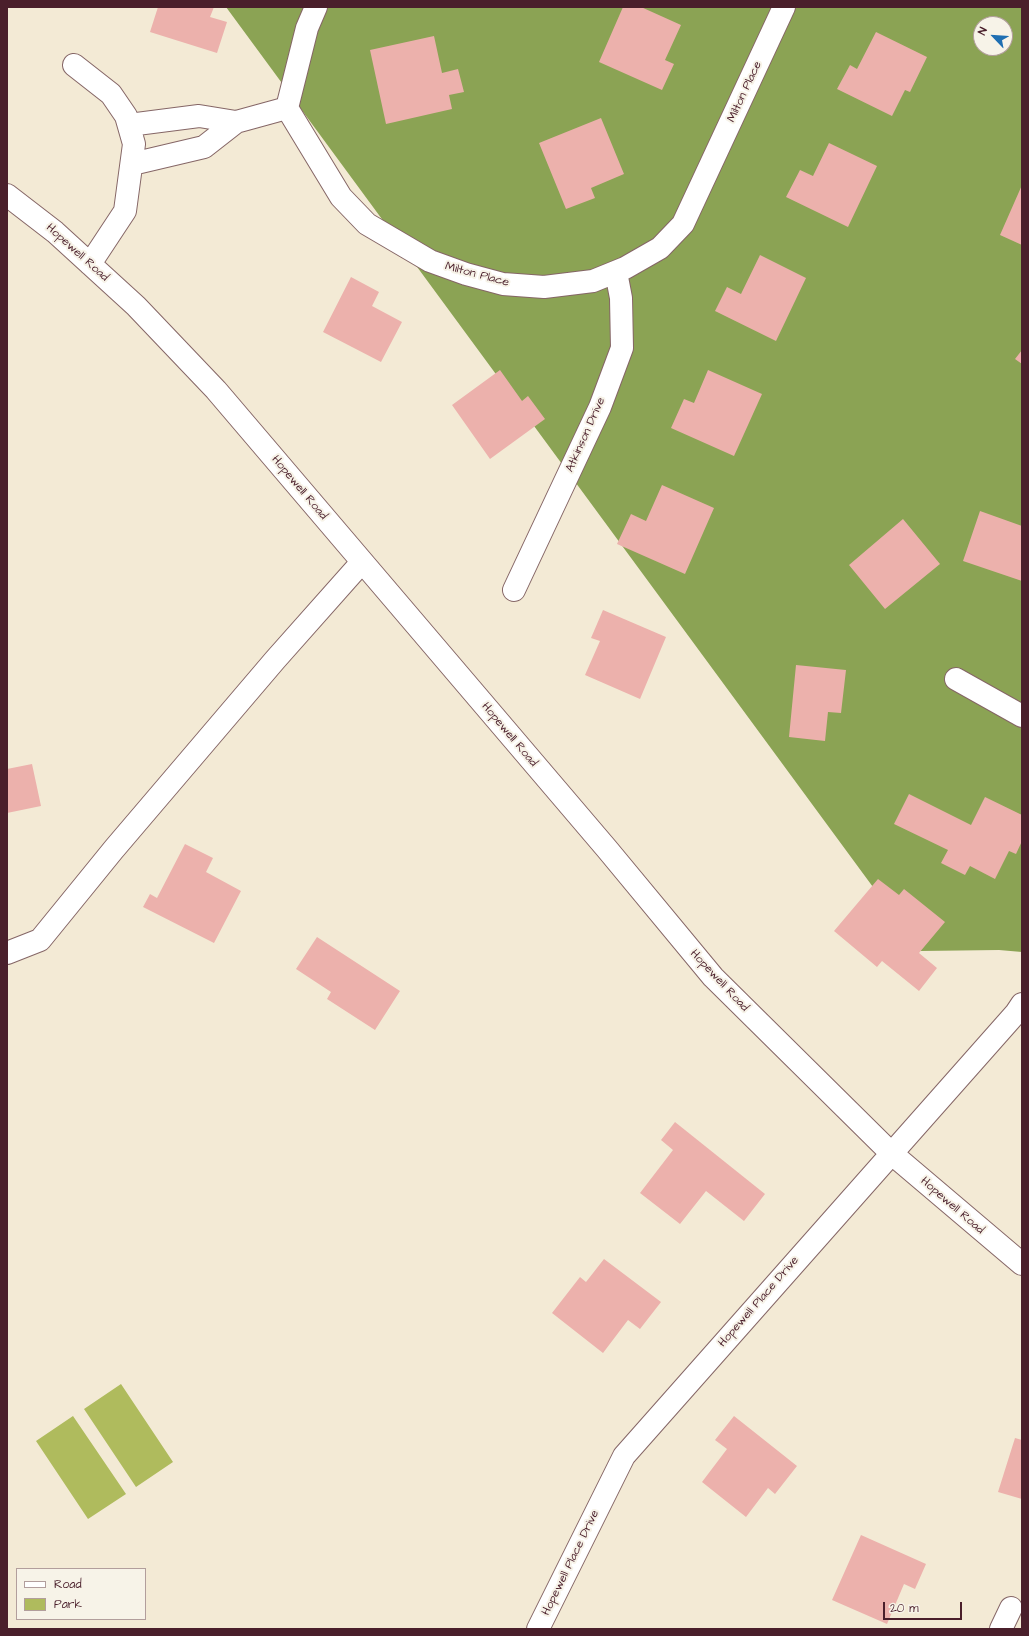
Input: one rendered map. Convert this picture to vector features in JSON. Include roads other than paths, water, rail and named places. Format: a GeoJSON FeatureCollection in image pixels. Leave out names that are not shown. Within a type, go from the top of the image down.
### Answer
{"type":"FeatureCollection","features":[{"type":"Feature","properties":{"kind":"street"},"geometry":{"type":"LineString","coordinates":[[132,164],[204,147],[236,122],[287,108],[307,28],[316,7]]}},
{"type":"Feature","properties":{"kind":"street","name":"Milton Place"},"geometry":{"type":"LineString","coordinates":[[287,108],[341,197],[367,224],[430,261],[466,274],[503,284],[544,287],[593,281],[616,272],[660,248],[683,224],[784,7]]}},
{"type":"Feature","properties":{"kind":"street"},"geometry":{"type":"LineString","coordinates":[[74,65],[111,94],[126,116],[134,144],[125,211],[90,264]]}},
{"type":"Feature","properties":{"kind":"street"},"geometry":{"type":"LineString","coordinates":[[129,125],[199,116],[236,122]]}},
{"type":"Feature","properties":{"kind":"street","name":"Hopewell Road"},"geometry":{"type":"LineString","coordinates":[[7,194],[55,232],[136,306],[216,390],[713,977],[891,1153],[1022,1264]]}},
{"type":"Feature","properties":{"kind":"street","name":"Atkinson Drive"},"geometry":{"type":"LineString","coordinates":[[514,590],[600,407],[622,348],[621,298],[616,272]]}},
{"type":"Feature","properties":{"kind":"street"},"geometry":{"type":"LineString","coordinates":[[7,952],[40,940],[119,843],[275,660],[362,562]]}},
{"type":"Feature","properties":{"kind":"street"},"geometry":{"type":"LineString","coordinates":[[956,679],[1022,716]]}},
{"type":"Feature","properties":{"kind":"street","name":"Hopewell Place Drive"},"geometry":{"type":"LineString","coordinates":[[538,1629],[624,1456],[1016,1013],[1022,1004]]}},
{"type":"Feature","properties":{"kind":"street"},"geometry":{"type":"LineString","coordinates":[[1001,1629],[1011,1608]]}}]}
